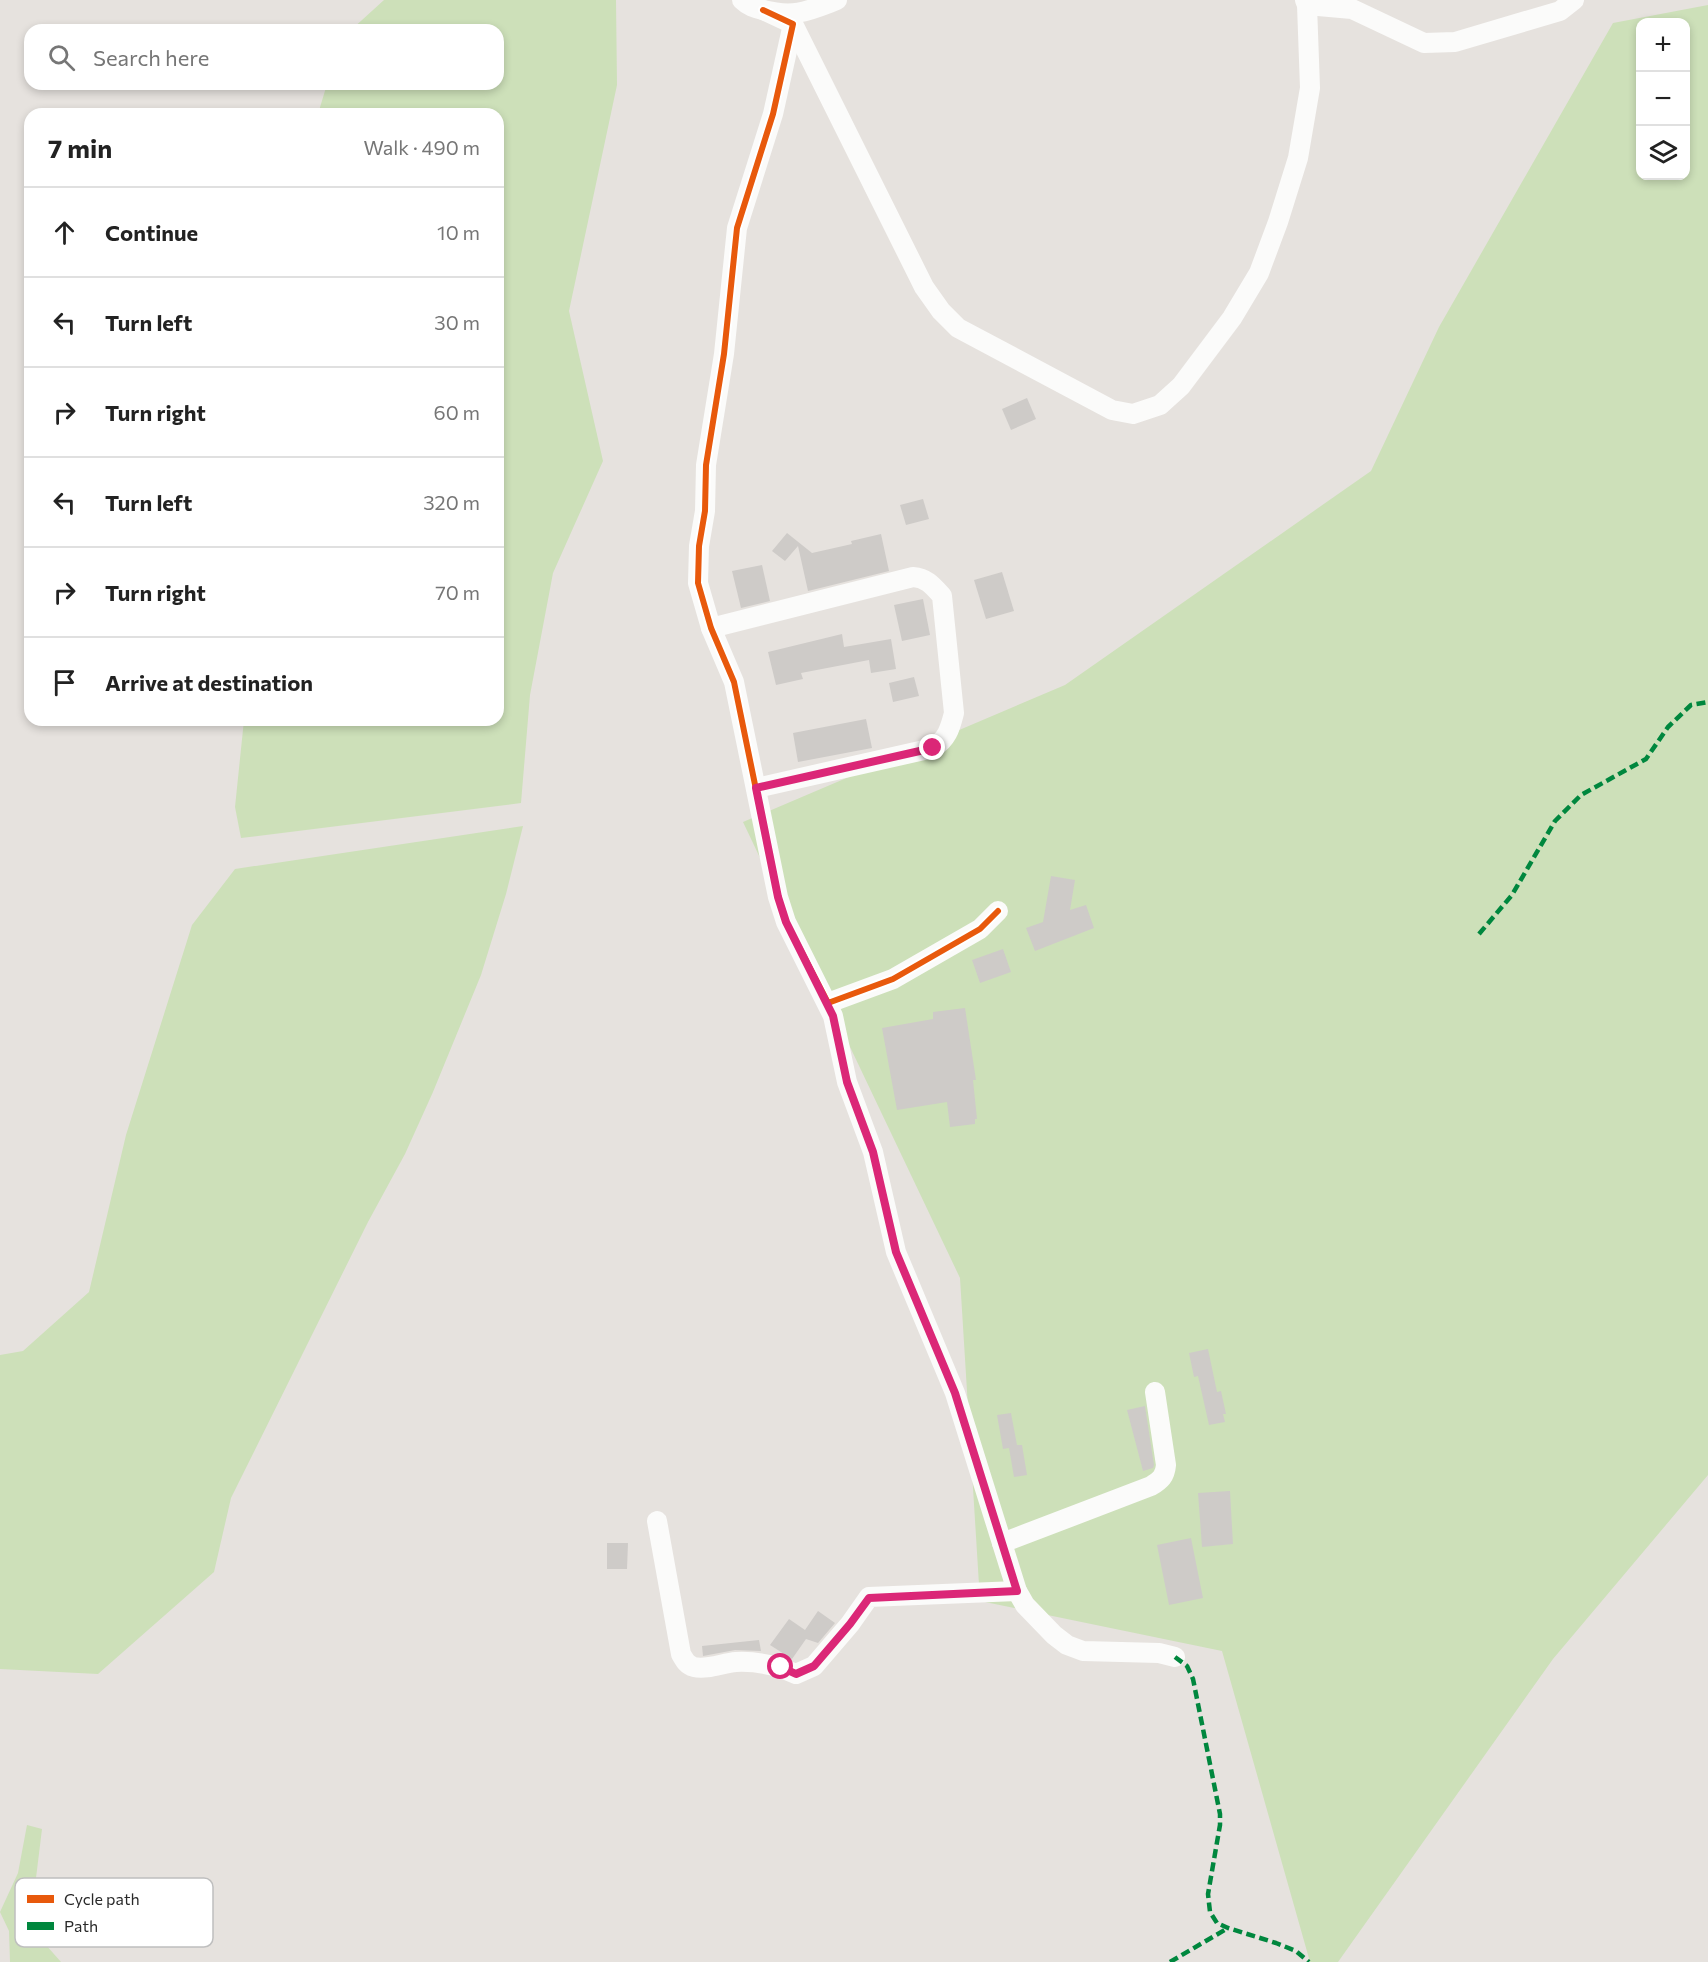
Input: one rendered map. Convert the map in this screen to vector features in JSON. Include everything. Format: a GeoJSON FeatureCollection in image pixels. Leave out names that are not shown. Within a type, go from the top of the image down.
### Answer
{"type":"FeatureCollection","features":[{"type":"Feature","properties":{"kind":"street"},"geometry":{"type":"LineString","coordinates":[[742,0],[747,5],[786,15],[804,13],[837,0]]}},
{"type":"Feature","properties":{"kind":"street"},"geometry":{"type":"LineString","coordinates":[[763,10],[793,24],[924,287],[941,310],[958,328],[1112,410],[1133,414],[1160,405],[1181,386],[1232,318],[1259,273],[1298,158],[1310,88],[1306,3],[1352,9],[1424,43],[1455,42],[1560,11],[1574,0]]}},
{"type":"Feature","properties":{"kind":"street"},"geometry":{"type":"LineString","coordinates":[[793,24],[773,114],[737,228],[724,354],[706,465],[705,511],[699,546],[698,583],[711,628],[734,681],[778,897],[786,922],[828,1003],[837,1027],[847,1082],[873,1152],[896,1252],[955,1393],[1017,1591],[1025,1605],[1067,1646],[1083,1650],[1159,1653],[1175,1657]]}},
{"type":"Feature","properties":{"kind":"street"},"geometry":{"type":"LineString","coordinates":[[711,628],[913,577],[932,583],[942,596],[954,713],[951,728],[944,741],[933,748],[756,788]]}},
{"type":"Feature","properties":{"kind":"street"},"geometry":{"type":"LineString","coordinates":[[828,1003],[893,979],[980,929],[998,911]]}},
{"type":"Feature","properties":{"kind":"street"},"geometry":{"type":"LineString","coordinates":[[1002,1543],[1151,1486],[1160,1480],[1165,1473],[1166,1465],[1155,1392]]}},
{"type":"Feature","properties":{"kind":"street"},"geometry":{"type":"LineString","coordinates":[[657,1521],[681,1654],[686,1663],[694,1667],[747,1662],[781,1667],[796,1674],[814,1666],[869,1598],[1017,1591]]}},
{"type":"Feature","properties":{"kind":"green space"},"geometry":{"type":"Polygon","coordinates":[[[384,0],[616,0],[617,85],[569,311],[603,461],[553,573],[530,695],[521,803],[241,838],[235,807],[243,726],[504,726],[504,108],[320,108],[325,90],[504,90],[504,24],[358,24],[384,0]]]}},
{"type":"Feature","properties":{"kind":"green space"},"geometry":{"type":"Polygon","coordinates":[[[1708,5],[1708,1475],[1553,1659],[1338,1962],[1310,1962],[1222,1651],[980,1601],[960,1278],[743,822],[1065,685],[1371,471],[1439,327],[1613,23],[1636,19],[1636,180],[1690,180],[1690,18],[1639,18],[1708,5]]]}},
{"type":"Feature","properties":{"kind":"green space"},"geometry":{"type":"Polygon","coordinates":[[[523,826],[506,894],[481,975],[433,1092],[405,1154],[368,1222],[231,1498],[214,1572],[98,1674],[0,1669],[0,1355],[23,1351],[89,1292],[126,1135],[192,925],[235,869],[523,826]]]}},
{"type":"Feature","properties":{"kind":"green space"},"geometry":{"type":"Polygon","coordinates":[[[27,1825],[42,1829],[36,1878],[16,1878],[27,1825]]]}},
{"type":"Feature","properties":{"kind":"green space"},"geometry":{"type":"Polygon","coordinates":[[[15,1880],[15,1947],[48,1947],[61,1962],[10,1962],[9,1931],[0,1912],[15,1880]]]}},
{"type":"Feature","properties":{"kind":"building"},"geometry":{"type":"Polygon","coordinates":[[[1027,398],[1036,419],[1011,430],[1002,409],[1027,398]]]}},
{"type":"Feature","properties":{"kind":"building"},"geometry":{"type":"Polygon","coordinates":[[[923,499],[929,519],[906,525],[900,505],[923,499]]]}},
{"type":"Feature","properties":{"kind":"building"},"geometry":{"type":"Polygon","coordinates":[[[787,533],[812,553],[852,544],[851,541],[881,534],[889,571],[808,591],[798,546],[785,561],[772,551],[787,533]]]}},
{"type":"Feature","properties":{"kind":"building"},"geometry":{"type":"Polygon","coordinates":[[[762,565],[770,601],[741,608],[732,571],[762,565]]]}},
{"type":"Feature","properties":{"kind":"building"},"geometry":{"type":"Polygon","coordinates":[[[1002,572],[1014,611],[986,619],[974,580],[1002,572]]]}},
{"type":"Feature","properties":{"kind":"building"},"geometry":{"type":"Polygon","coordinates":[[[923,599],[930,635],[902,641],[894,605],[923,599]]]}},
{"type":"Feature","properties":{"kind":"building"},"geometry":{"type":"Polygon","coordinates":[[[842,634],[844,647],[891,639],[896,669],[871,673],[869,660],[801,673],[803,679],[776,685],[768,652],[842,634]]]}},
{"type":"Feature","properties":{"kind":"building"},"geometry":{"type":"Polygon","coordinates":[[[914,677],[919,696],[893,702],[889,683],[914,677]]]}},
{"type":"Feature","properties":{"kind":"building"},"geometry":{"type":"Polygon","coordinates":[[[866,719],[872,748],[798,762],[793,733],[866,719]]]}},
{"type":"Feature","properties":{"kind":"building"},"geometry":{"type":"Polygon","coordinates":[[[1051,876],[1075,880],[1070,910],[1086,905],[1094,928],[1035,951],[1026,928],[1043,922],[1051,876]]]}},
{"type":"Feature","properties":{"kind":"building"},"geometry":{"type":"Polygon","coordinates":[[[1003,949],[1011,972],[980,983],[972,960],[1003,949]]]}},
{"type":"Feature","properties":{"kind":"building"},"geometry":{"type":"Polygon","coordinates":[[[965,1008],[976,1080],[973,1080],[977,1119],[975,1119],[975,1124],[950,1127],[947,1102],[897,1110],[882,1028],[933,1019],[933,1012],[965,1008]]]}},
{"type":"Feature","properties":{"kind":"building"},"geometry":{"type":"Polygon","coordinates":[[[1208,1349],[1217,1392],[1221,1391],[1226,1414],[1223,1414],[1225,1422],[1209,1425],[1198,1376],[1194,1377],[1189,1353],[1208,1349]]]}},
{"type":"Feature","properties":{"kind":"building"},"geometry":{"type":"Polygon","coordinates":[[[1145,1406],[1154,1465],[1153,1468],[1143,1471],[1127,1410],[1145,1406]]]}},
{"type":"Feature","properties":{"kind":"building"},"geometry":{"type":"Polygon","coordinates":[[[1011,1413],[1017,1445],[1022,1445],[1027,1475],[1014,1477],[1009,1448],[1003,1449],[997,1415],[1011,1413]]]}},
{"type":"Feature","properties":{"kind":"building"},"geometry":{"type":"Polygon","coordinates":[[[1230,1491],[1233,1544],[1202,1547],[1198,1493],[1230,1491]]]}},
{"type":"Feature","properties":{"kind":"building"},"geometry":{"type":"Polygon","coordinates":[[[1191,1538],[1203,1598],[1169,1605],[1157,1545],[1191,1538]]]}},
{"type":"Feature","properties":{"kind":"building"},"geometry":{"type":"Polygon","coordinates":[[[607,1543],[628,1543],[627,1569],[607,1569],[607,1543]]]}},
{"type":"Feature","properties":{"kind":"building"},"geometry":{"type":"Polygon","coordinates":[[[818,1611],[835,1623],[818,1643],[806,1639],[792,1659],[770,1645],[789,1619],[805,1630],[818,1611]]]}},
{"type":"Feature","properties":{"kind":"building"},"geometry":{"type":"Polygon","coordinates":[[[759,1640],[761,1651],[735,1650],[703,1656],[702,1646],[759,1640]]]}},
{"type":"Feature","properties":{"kind":"marked path"},"geometry":{"type":"LineString","coordinates":[[1479,934],[1512,895],[1555,821],[1581,795],[1646,759],[1668,727],[1691,705],[1708,702]]}},
{"type":"Feature","properties":{"kind":"marked path"},"geometry":{"type":"LineString","coordinates":[[1175,1657],[1187,1666],[1193,1679],[1220,1814],[1208,1894],[1210,1912],[1217,1923],[1296,1951],[1309,1962]]}},
{"type":"Feature","properties":{"kind":"marked path"},"geometry":{"type":"LineString","coordinates":[[1170,1962],[1228,1928]]}},
{"type":"Feature","properties":{"kind":"cycle path"},"geometry":{"type":"LineString","coordinates":[[763,10],[793,24],[773,114],[737,228],[724,354],[706,465],[705,511],[699,546],[698,583],[711,628],[734,682],[778,897],[786,922],[828,1003],[893,979],[980,929],[998,911]]}},
{"type":"Feature","properties":{"kind":"route"},"geometry":{"type":"LineString","coordinates":[[781,1667],[796,1674],[814,1666],[869,1598],[1017,1591],[955,1393],[896,1252],[868,1133],[847,1082],[837,1027],[828,1003],[786,922],[778,897],[756,788],[933,748]]}}]}
